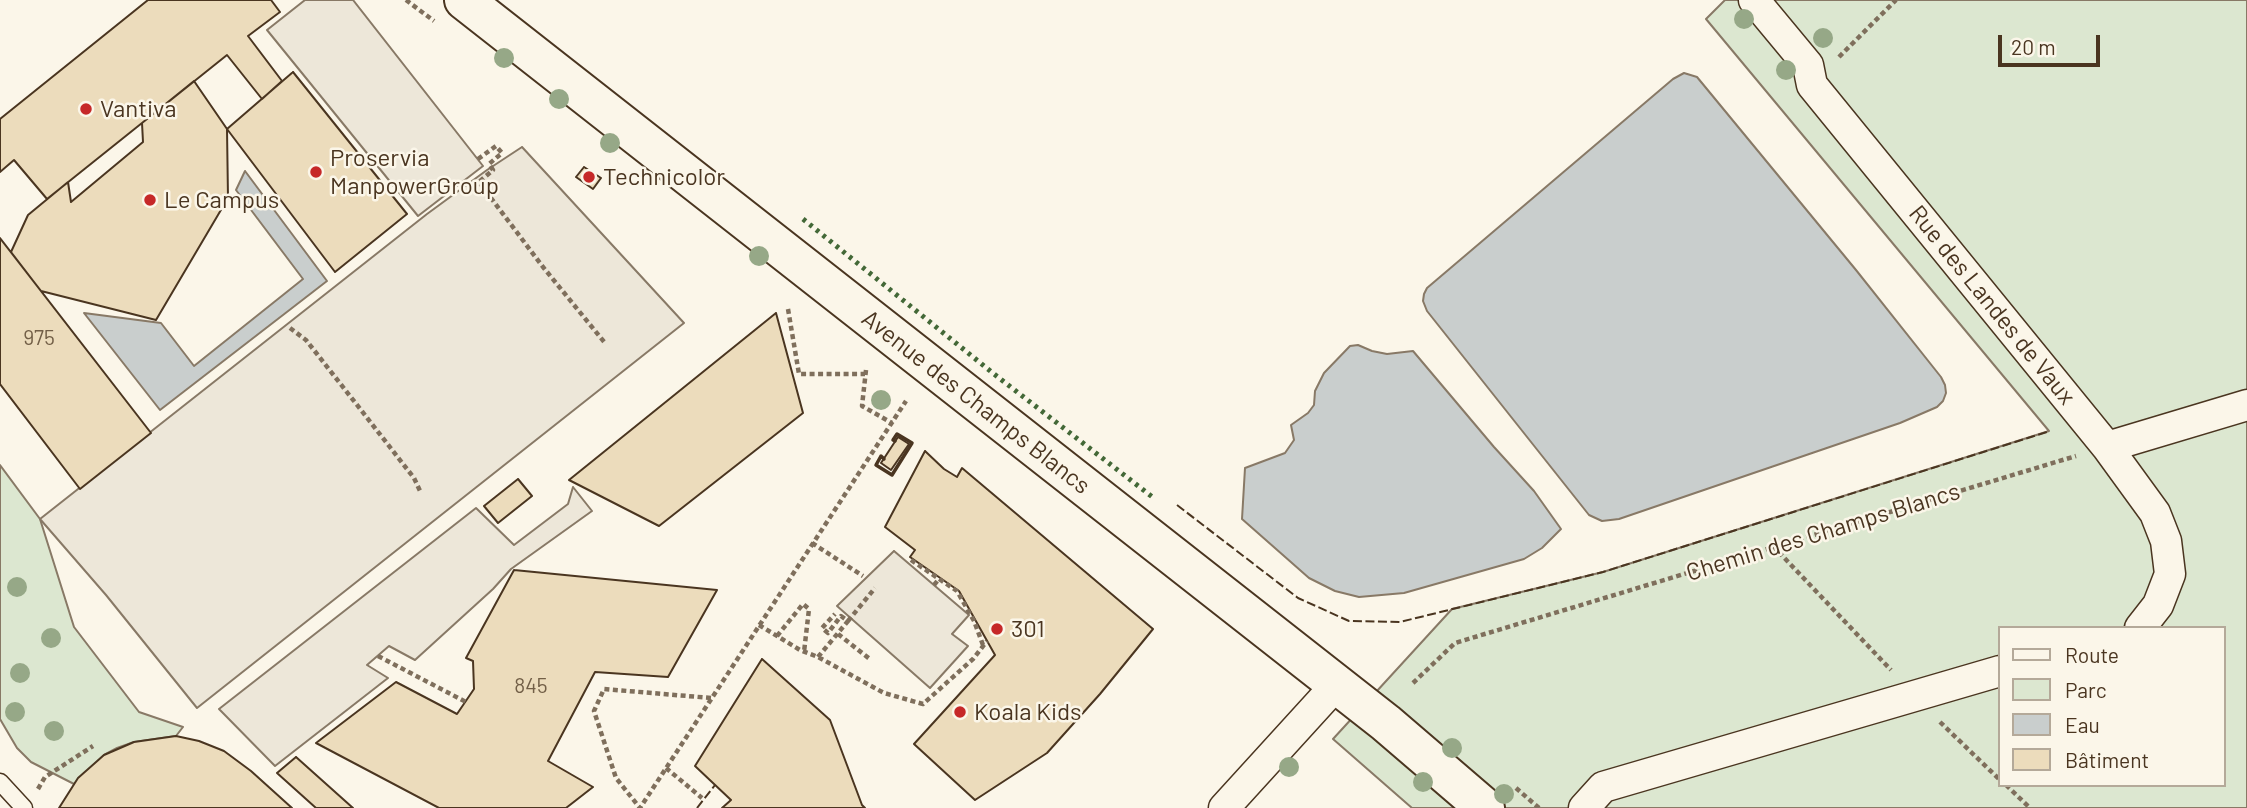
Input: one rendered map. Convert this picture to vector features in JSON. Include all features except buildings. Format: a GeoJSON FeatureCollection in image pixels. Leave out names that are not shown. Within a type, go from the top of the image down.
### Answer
{"type":"FeatureCollection","features":[{"type":"Feature","properties":{"kind":"street","name":"Avenue des Champs Blancs"},"geometry":{"type":"LineString","coordinates":[[464,0],[1337,684],[1485,808]]}},
{"type":"Feature","properties":{"kind":"street","name":"Rue des Landes de Vaux"},"geometry":{"type":"LineString","coordinates":[[1754,0],[1808,65],[1812,85],[2107,447],[2155,513],[2166,541],[2170,574],[2158,605],[2142,626]]}},
{"type":"Feature","properties":{"kind":"street"},"geometry":{"type":"LineString","coordinates":[[2107,447],[2247,405]]}},
{"type":"Feature","properties":{"kind":"street"},"geometry":{"type":"LineString","coordinates":[[1584,808],[1603,787],[1998,672]]}},
{"type":"Feature","properties":{"kind":"street"},"geometry":{"type":"LineString","coordinates":[[1224,808],[1337,684]]}},
{"type":"Feature","properties":{"kind":"lane"},"geometry":{"type":"LineString","coordinates":[[0,782],[29,803]]}},
{"type":"Feature","properties":{"kind":"path"},"geometry":{"type":"LineString","coordinates":[[1812,85],[1896,0]]}},
{"type":"Feature","properties":{"kind":"path"},"geometry":{"type":"LineString","coordinates":[[478,159],[496,146],[502,152],[489,164],[493,170],[479,182],[605,343]]}},
{"type":"Feature","properties":{"kind":"path"},"geometry":{"type":"LineString","coordinates":[[788,309],[799,374],[866,372],[862,406],[892,423]]}},
{"type":"Feature","properties":{"kind":"path"},"geometry":{"type":"LineString","coordinates":[[290,328],[306,340],[414,478],[421,494]]}},
{"type":"Feature","properties":{"kind":"path"},"geometry":{"type":"LineString","coordinates":[[711,698],[604,689],[594,711],[616,778],[640,808],[906,401]]}},
{"type":"Feature","properties":{"kind":"path","name":"Chemin des Champs Blancs"},"geometry":{"type":"LineString","coordinates":[[1413,683],[1455,643],[2107,447]]}},
{"type":"Feature","properties":{"kind":"path"},"geometry":{"type":"LineString","coordinates":[[812,543],[863,576]]}},
{"type":"Feature","properties":{"kind":"path"},"geometry":{"type":"LineString","coordinates":[[1773,546],[1915,697],[1998,778]]}},
{"type":"Feature","properties":{"kind":"path"},"geometry":{"type":"LineString","coordinates":[[759,625],[804,652],[884,693],[923,704],[972,659],[985,643],[957,591],[911,560]]}},
{"type":"Feature","properties":{"kind":"path"},"geometry":{"type":"LineString","coordinates":[[934,585],[939,579]]}},
{"type":"Feature","properties":{"kind":"path"},"geometry":{"type":"LineString","coordinates":[[818,657],[875,588]]}},
{"type":"Feature","properties":{"kind":"path"},"geometry":{"type":"LineString","coordinates":[[777,636],[803,604],[809,608],[804,652]]}},
{"type":"Feature","properties":{"kind":"path"},"geometry":{"type":"LineString","coordinates":[[835,614],[822,628],[828,633],[841,616],[848,621]]}},
{"type":"Feature","properties":{"kind":"path"},"geometry":{"type":"LineString","coordinates":[[838,634],[871,660]]}},
{"type":"Feature","properties":{"kind":"path"},"geometry":{"type":"LineString","coordinates":[[378,656],[466,702]]}},
{"type":"Feature","properties":{"kind":"path"},"geometry":{"type":"LineString","coordinates":[[29,803],[45,777],[93,746]]}},
{"type":"Feature","properties":{"kind":"path"},"geometry":{"type":"LineString","coordinates":[[666,768],[702,798]]}},
{"type":"Feature","properties":{"kind":"path"},"geometry":{"type":"LineString","coordinates":[[2008,787],[2030,808]]}},
{"type":"Feature","properties":{"kind":"green space"},"geometry":{"type":"Polygon","coordinates":[[[1725,0],[2247,0],[2247,808],[1412,808],[1333,739],[1452,609],[1603,572],[2049,431],[1706,19],[1725,0]]]}},
{"type":"Feature","properties":{"kind":"green space"},"geometry":{"type":"Polygon","coordinates":[[[0,465],[40,519],[74,627],[139,712],[183,727],[176,736],[134,742],[117,748],[104,755],[74,784],[31,762],[17,748],[0,719],[0,465]]]}},
{"type":"Feature","properties":{"kind":"shaded area"},"geometry":{"type":"Polygon","coordinates":[[[305,0],[353,0],[483,166],[418,216],[267,30],[305,0]]]}},
{"type":"Feature","properties":{"kind":"shaded area"},"geometry":{"type":"Polygon","coordinates":[[[522,147],[684,323],[197,708],[106,595],[40,519],[427,214],[522,147]]]}},
{"type":"Feature","properties":{"kind":"shaded area"},"geometry":{"type":"Polygon","coordinates":[[[573,487],[592,511],[511,569],[493,589],[415,660],[389,646],[367,665],[388,678],[275,766],[219,709],[476,508],[514,545],[568,504],[573,487]]]}},
{"type":"Feature","properties":{"kind":"shaded area"},"geometry":{"type":"Polygon","coordinates":[[[894,551],[969,615],[952,634],[968,646],[930,688],[837,606],[894,551]]]}},
{"type":"Feature","properties":{"kind":"water"},"geometry":{"type":"Polygon","coordinates":[[[1684,73],[1697,77],[1856,270],[1941,377],[1946,393],[1937,407],[1900,423],[1619,519],[1602,521],[1589,515],[1427,311],[1423,301],[1424,294],[1427,288],[1673,79],[1684,73]]]}},
{"type":"Feature","properties":{"kind":"water"},"geometry":{"type":"Polygon","coordinates":[[[245,171],[327,281],[160,410],[84,313],[161,323],[194,366],[303,279],[236,190],[245,171]]]}},
{"type":"Feature","properties":{"kind":"water"},"geometry":{"type":"Polygon","coordinates":[[[1358,345],[1387,354],[1413,351],[1534,491],[1561,529],[1542,548],[1524,559],[1404,593],[1359,597],[1335,591],[1309,578],[1242,519],[1245,468],[1285,453],[1294,440],[1291,425],[1314,405],[1315,391],[1324,373],[1350,346],[1358,345]]]}},
{"type":"Feature","properties":{"kind":"hedge"},"geometry":{"type":"LineString","coordinates":[[803,219],[994,374],[1155,499]]}},
{"type":"Feature","properties":{"kind":"fence"},"geometry":{"type":"LineString","coordinates":[[1177,505],[1298,598],[1349,621],[1400,622],[1603,572],[2050,431]]}},
{"type":"Feature","properties":{"kind":"fence"},"geometry":{"type":"LineString","coordinates":[[697,808],[715,785]]}},
{"type":"Feature","properties":{"kind":"wall"},"geometry":{"type":"LineString","coordinates":[[884,459],[881,456],[876,465],[892,475],[912,443],[897,434],[893,440],[895,441]]}},
{"type":"Feature","properties":{"kind":"place","name":"Vantiva"},"geometry":{"type":"Point","coordinates":[86,109]}},
{"type":"Feature","properties":{"kind":"place","name":"Proservia ManpowerGroup"},"geometry":{"type":"Point","coordinates":[316,172]}},
{"type":"Feature","properties":{"kind":"place","name":"Technicolor"},"geometry":{"type":"Point","coordinates":[589,177]}},
{"type":"Feature","properties":{"kind":"place","name":"Le Campus"},"geometry":{"type":"Point","coordinates":[150,200]}},
{"type":"Feature","properties":{"kind":"place","name":"301"},"geometry":{"type":"Point","coordinates":[997,629]}},
{"type":"Feature","properties":{"kind":"place","name":"Koala Kids"},"geometry":{"type":"Point","coordinates":[960,712]}}]}
